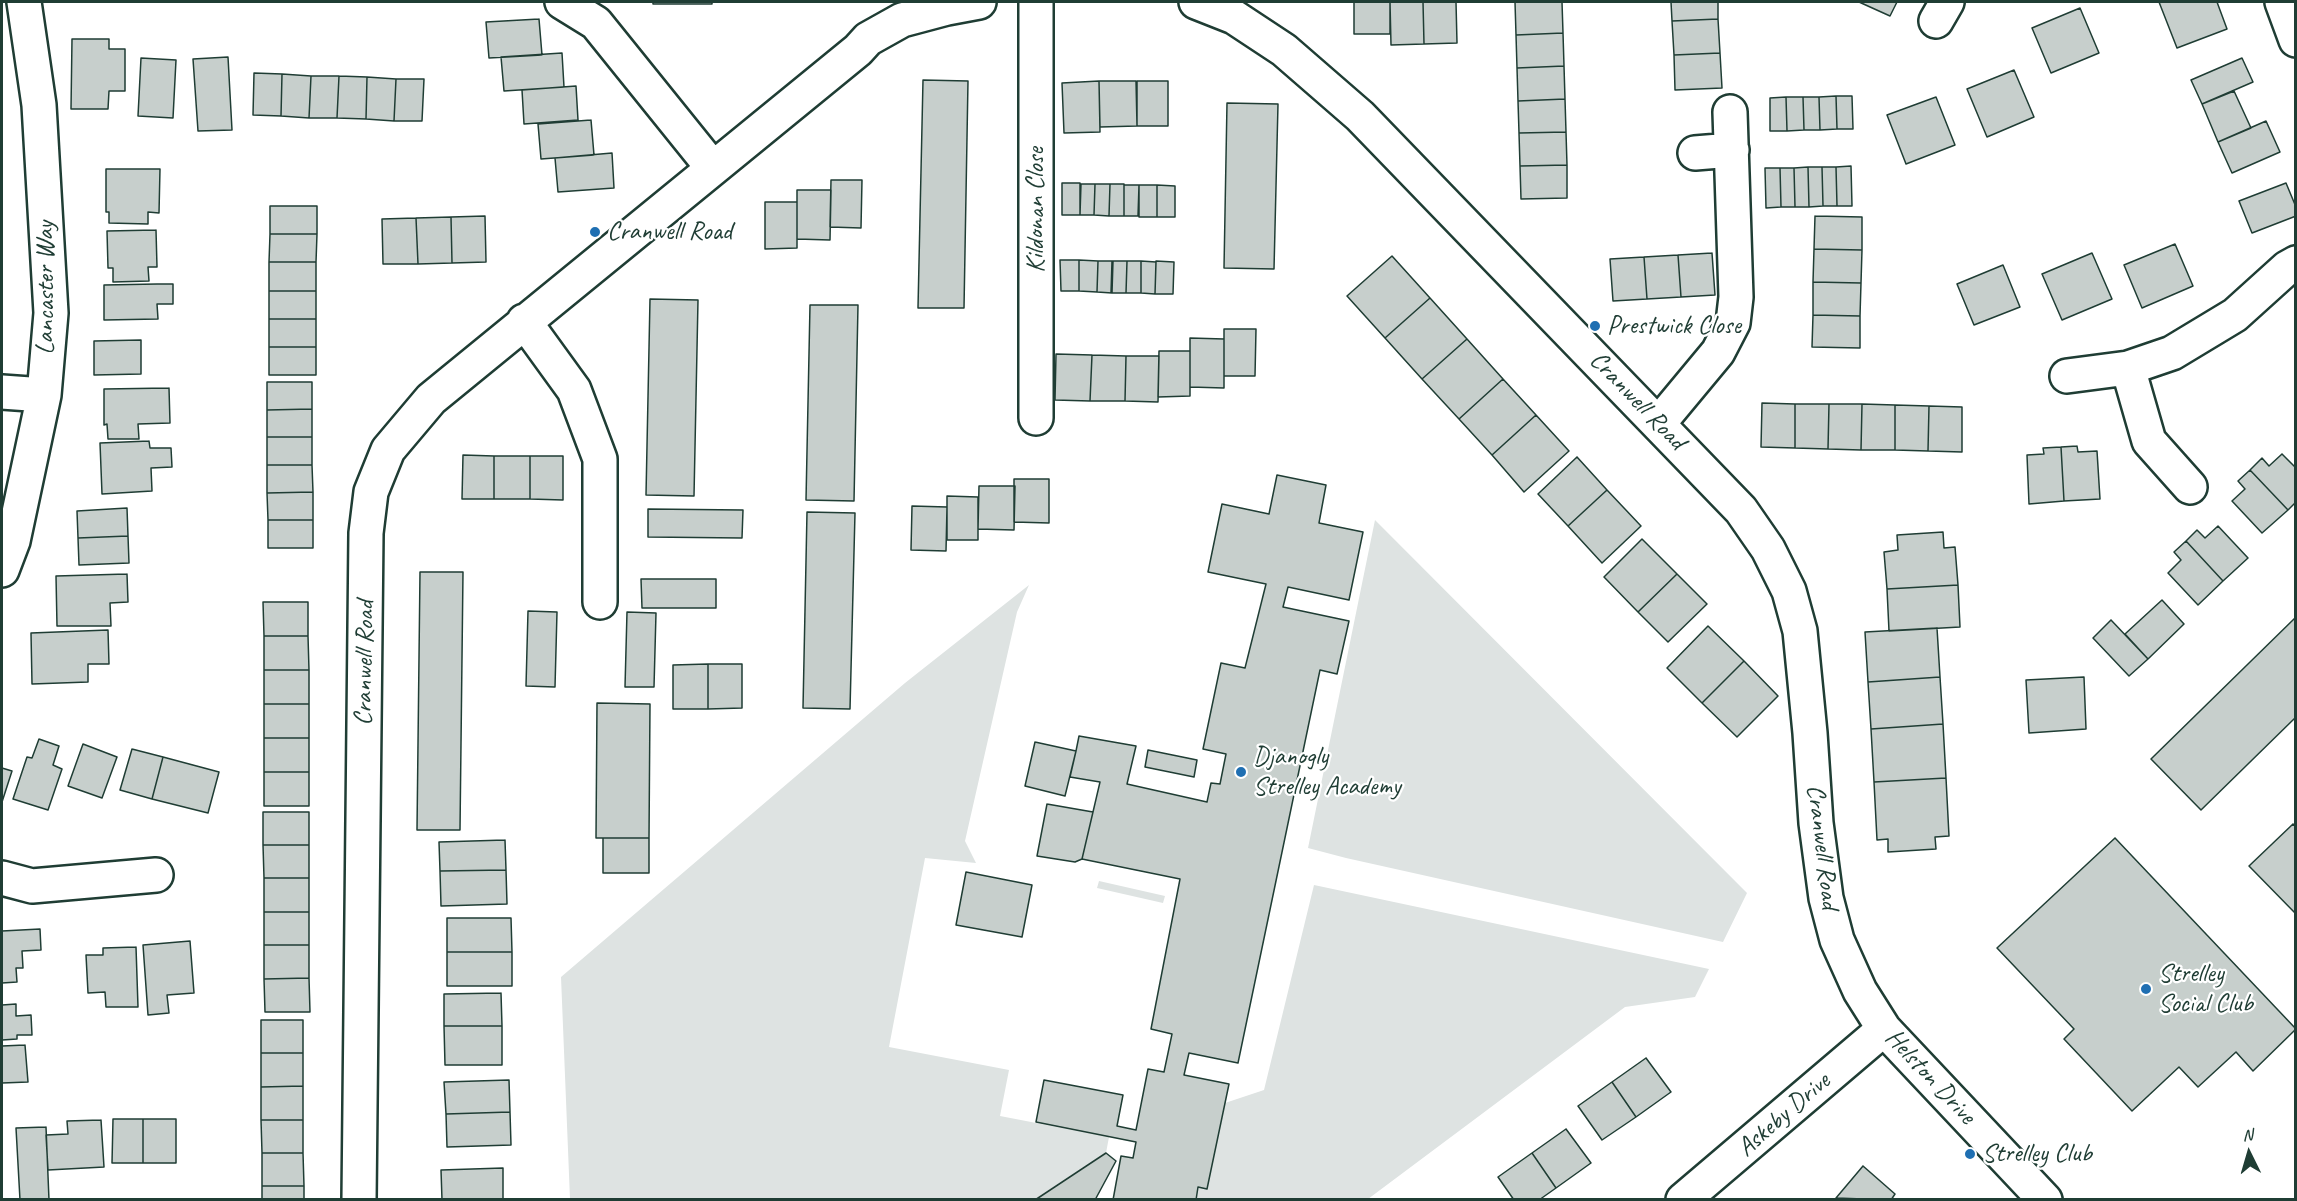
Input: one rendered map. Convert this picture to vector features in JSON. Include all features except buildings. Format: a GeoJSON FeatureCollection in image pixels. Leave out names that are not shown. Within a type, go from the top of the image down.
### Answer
{"type":"FeatureCollection","features":[{"type":"Feature","properties":{"kind":"street","name":"Lancaster Way"},"geometry":{"type":"LineString","coordinates":[[2,570],[13,541],[44,395],[51,313],[39,105],[24,2]]}},
{"type":"Feature","properties":{"kind":"street"},"geometry":{"type":"LineString","coordinates":[[562,2],[596,12],[712,167]]}},
{"type":"Feature","properties":{"kind":"street","name":"Cranwell Road"},"geometry":{"type":"LineString","coordinates":[[359,1200],[366,533],[372,492],[388,450],[431,399],[712,167],[858,50],[900,11],[979,2]]}},
{"type":"Feature","properties":{"kind":"street","name":"Kildonan Close"},"geometry":{"type":"LineString","coordinates":[[1035,418],[1036,2]]}},
{"type":"Feature","properties":{"kind":"street","name":"Cranwell Road"},"geometry":{"type":"LineString","coordinates":[[1196,2],[1234,17],[1284,50],[1360,116],[1741,510],[1768,549],[1789,591],[1800,631],[1810,733],[1815,822],[1826,898],[1837,940]]}},
{"type":"Feature","properties":{"kind":"street"},"geometry":{"type":"LineString","coordinates":[[2282,2],[2295,40]]}},
{"type":"Feature","properties":{"kind":"street"},"geometry":{"type":"LineString","coordinates":[[1659,423],[1718,352],[1734,323],[1736,297],[1730,112]]}},
{"type":"Feature","properties":{"kind":"street"},"geometry":{"type":"LineString","coordinates":[[1695,153],[1732,150]]}},
{"type":"Feature","properties":{"kind":"street"},"geometry":{"type":"LineString","coordinates":[[2067,376],[2128,368],[2172,353],[2235,315],[2295,263]]}},
{"type":"Feature","properties":{"kind":"street"},"geometry":{"type":"LineString","coordinates":[[524,321],[574,390],[600,459],[600,602]]}},
{"type":"Feature","properties":{"kind":"street"},"geometry":{"type":"LineString","coordinates":[[2128,368],[2149,441],[2190,487]]}},
{"type":"Feature","properties":{"kind":"street"},"geometry":{"type":"LineString","coordinates":[[2,392],[44,395]]}},
{"type":"Feature","properties":{"kind":"street"},"geometry":{"type":"LineString","coordinates":[[2,878],[32,886],[156,875]]}},
{"type":"Feature","properties":{"kind":"street","name":"Helston Drive"},"geometry":{"type":"LineString","coordinates":[[1837,940],[1860,991],[1884,1029],[2045,1200]]}},
{"type":"Feature","properties":{"kind":"street","name":"Askeby Drive"},"geometry":{"type":"LineString","coordinates":[[1683,1200],[1884,1029]]}},
{"type":"Feature","properties":{"kind":"shaded area"},"geometry":{"type":"Polygon","coordinates":[[[1375,520],[1747,893],[1723,942],[1308,848],[1375,520]]]}},
{"type":"Feature","properties":{"kind":"shaded area"},"geometry":{"type":"Polygon","coordinates":[[[1029,585],[1017,612],[965,841],[976,863],[925,858],[889,1047],[1009,1070],[1000,1116],[1109,1137],[1106,1153],[1035,1199],[570,1199],[561,977],[905,683],[1029,585]]]}},
{"type":"Feature","properties":{"kind":"shaded area"},"geometry":{"type":"Polygon","coordinates":[[[1099,881],[1165,896],[1163,903],[1097,888],[1099,881]]]}},
{"type":"Feature","properties":{"kind":"shaded area"},"geometry":{"type":"Polygon","coordinates":[[[1314,885],[1709,969],[1695,997],[1625,1007],[1368,1199],[1196,1200],[1198,1187],[1207,1189],[1225,1103],[1264,1090],[1314,885]]]}},
{"type":"Feature","properties":{"kind":"place","name":"Cranwell Road"},"geometry":{"type":"Point","coordinates":[595,232]}},
{"type":"Feature","properties":{"kind":"place","name":"Prestwick Close"},"geometry":{"type":"Point","coordinates":[1595,326]}},
{"type":"Feature","properties":{"kind":"place","name":"Djanogly Strelley Academy"},"geometry":{"type":"Point","coordinates":[1241,772]}},
{"type":"Feature","properties":{"kind":"place","name":"Strelley Social Club"},"geometry":{"type":"Point","coordinates":[2146,989]}},
{"type":"Feature","properties":{"kind":"place","name":"Strelley Club"},"geometry":{"type":"Point","coordinates":[1970,1154]}}]}
